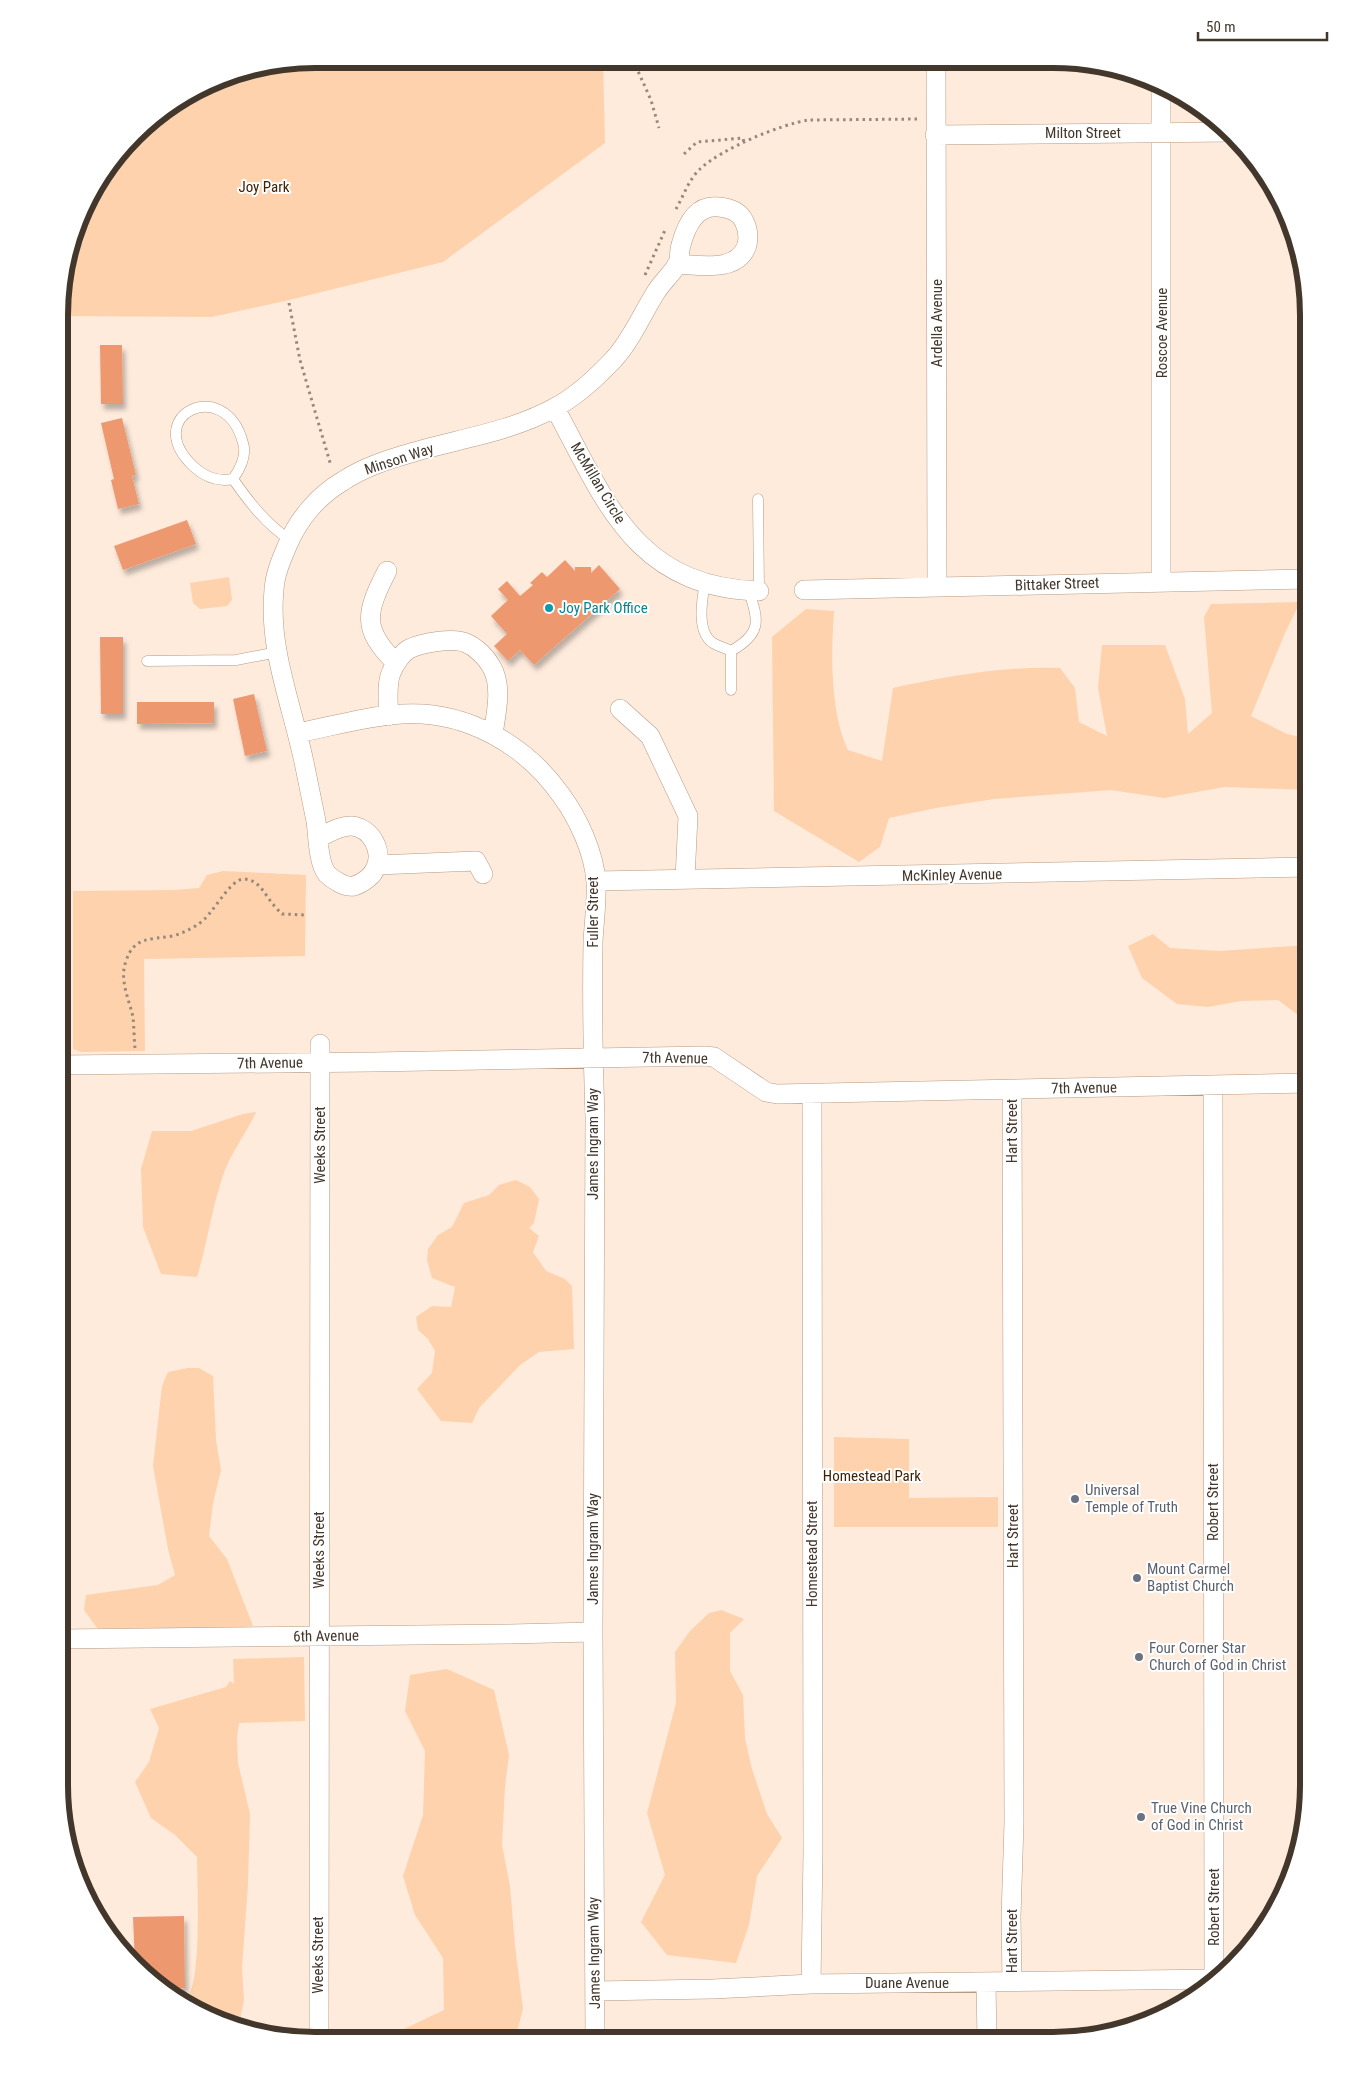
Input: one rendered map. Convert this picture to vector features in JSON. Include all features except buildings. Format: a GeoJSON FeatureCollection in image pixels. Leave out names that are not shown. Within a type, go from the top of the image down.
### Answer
{"type":"FeatureCollection","features":[{"type":"Feature","properties":{"kind":"street","name":"Ardella Avenue"},"geometry":{"type":"LineString","coordinates":[[936,68],[937,586]]}},
{"type":"Feature","properties":{"kind":"street","name":"Roscoe Avenue"},"geometry":{"type":"LineString","coordinates":[[1161,92],[1161,582]]}},
{"type":"Feature","properties":{"kind":"street","name":"Milton Street"},"geometry":{"type":"LineString","coordinates":[[935,127],[1162,133],[1219,132]]}},
{"type":"Feature","properties":{"kind":"street","name":"Minson Way"},"geometry":{"type":"LineString","coordinates":[[377,865],[371,877],[355,886],[345,886],[327,874],[320,851],[298,734],[278,652],[273,615],[274,588],[281,561],[290,540],[301,521],[330,490],[370,466],[525,422],[556,408],[588,384],[614,359],[625,345],[655,293],[677,264]]}},
{"type":"Feature","properties":{"kind":"street","name":"McMillan Circle"},"geometry":{"type":"LineString","coordinates":[[556,408],[617,519],[638,543],[664,564],[705,583],[732,589],[754,590]]}},
{"type":"Feature","properties":{"kind":"street"},"geometry":{"type":"LineString","coordinates":[[387,571],[377,591],[370,615],[372,632],[381,649],[396,663]]}},
{"type":"Feature","properties":{"kind":"street","name":"Bittaker Street"},"geometry":{"type":"LineString","coordinates":[[804,590],[1300,579]]}},
{"type":"Feature","properties":{"kind":"street"},"geometry":{"type":"LineString","coordinates":[[388,716],[390,675],[396,663],[408,649],[436,642],[465,642],[479,652],[492,667],[496,682],[497,704],[492,734]]}},
{"type":"Feature","properties":{"kind":"street"},"geometry":{"type":"LineString","coordinates":[[620,710],[650,736],[688,816],[685,879]]}},
{"type":"Feature","properties":{"kind":"street","name":"Fuller Street"},"geometry":{"type":"LineString","coordinates":[[298,734],[371,717],[404,714],[438,716],[478,727],[492,734],[531,760],[552,783],[566,802],[586,841],[596,881],[593,942],[593,1058]]}},
{"type":"Feature","properties":{"kind":"street"},"geometry":{"type":"LineString","coordinates":[[318,838],[339,828],[352,826],[363,830],[374,840],[378,851],[377,865],[476,861],[483,874]]}},
{"type":"Feature","properties":{"kind":"street","name":"McKinley Avenue"},"geometry":{"type":"LineString","coordinates":[[596,881],[1300,867]]}},
{"type":"Feature","properties":{"kind":"street","name":"7th Avenue"},"geometry":{"type":"LineString","coordinates":[[68,1065],[320,1053],[593,1058],[705,1056],[714,1057],[766,1092],[777,1094],[1300,1083]]}},
{"type":"Feature","properties":{"kind":"street","name":"Weeks Street"},"geometry":{"type":"LineString","coordinates":[[318,2032],[320,1053]]}},
{"type":"Feature","properties":{"kind":"street","name":"James Ingram Way"},"geometry":{"type":"LineString","coordinates":[[593,1058],[595,2032]]}},
{"type":"Feature","properties":{"kind":"street","name":"Robert Street"},"geometry":{"type":"LineString","coordinates":[[1213,1084],[1217,1969]]}},
{"type":"Feature","properties":{"kind":"street","name":"Hart Street"},"geometry":{"type":"LineString","coordinates":[[1012,1090],[1014,1823],[1011,1917],[1012,1982]]}},
{"type":"Feature","properties":{"kind":"street","name":"Homestead Street"},"geometry":{"type":"LineString","coordinates":[[811,1984],[813,1851],[812,1094]]}},
{"type":"Feature","properties":{"kind":"street","name":"6th Avenue"},"geometry":{"type":"LineString","coordinates":[[68,1639],[593,1632]]}},
{"type":"Feature","properties":{"kind":"street","name":"Duane Avenue"},"geometry":{"type":"LineString","coordinates":[[595,1991],[713,1989],[811,1984],[1206,1979]]}},
{"type":"Feature","properties":{"kind":"street","name":"Hart Street"},"geometry":{"type":"LineString","coordinates":[[986,1983],[987,2032]]}},
{"type":"Feature","properties":{"kind":"lane"},"geometry":{"type":"LineString","coordinates":[[201,406],[208,406],[220,409],[232,421],[240,435],[244,452],[238,472],[233,478],[218,480],[209,478],[183,455],[176,435],[177,423],[186,412],[201,406]]}},
{"type":"Feature","properties":{"kind":"lane"},"geometry":{"type":"LineString","coordinates":[[233,478],[248,501],[274,529],[290,540]]}},
{"type":"Feature","properties":{"kind":"lane"},"geometry":{"type":"LineString","coordinates":[[730,651],[746,642],[755,628],[754,590],[758,499]]}},
{"type":"Feature","properties":{"kind":"lane"},"geometry":{"type":"LineString","coordinates":[[705,583],[701,604],[702,624],[711,642],[730,651]]}},
{"type":"Feature","properties":{"kind":"lane"},"geometry":{"type":"LineString","coordinates":[[730,651],[731,690]]}},
{"type":"Feature","properties":{"kind":"lane"},"geometry":{"type":"LineString","coordinates":[[147,661],[236,660],[278,652]]}},
{"type":"Feature","properties":{"kind":"path"},"geometry":{"type":"LineString","coordinates":[[637,68],[651,100],[659,128]]}},
{"type":"Feature","properties":{"kind":"path"},"geometry":{"type":"LineString","coordinates":[[673,214],[692,179],[700,169],[729,149],[794,122],[935,127]]}},
{"type":"Feature","properties":{"kind":"path"},"geometry":{"type":"LineString","coordinates":[[684,154],[697,142],[743,138],[744,143]]}},
{"type":"Feature","properties":{"kind":"path"},"geometry":{"type":"LineString","coordinates":[[641,284],[668,222]]}},
{"type":"Feature","properties":{"kind":"path"},"geometry":{"type":"LineString","coordinates":[[289,303],[300,360],[331,466]]}},
{"type":"Feature","properties":{"kind":"path"},"geometry":{"type":"LineString","coordinates":[[327,469],[338,462]]}},
{"type":"Feature","properties":{"kind":"path"},"geometry":{"type":"LineString","coordinates":[[135,1051],[133,1018],[124,979],[125,962],[135,945],[146,939],[174,936],[203,922],[231,885],[238,880],[246,879],[255,882],[282,914],[306,915]]}},
{"type":"Feature","properties":{"kind":"green space","name":"Joy Park"},"geometry":{"type":"Polygon","coordinates":[[[298,68],[603,68],[605,143],[443,262],[212,317],[68,316],[72,266],[86,220],[93,205],[118,164],[140,140],[177,109],[220,86],[266,72],[298,68]]]}},
{"type":"Feature","properties":{"kind":"green space"},"geometry":{"type":"Polygon","coordinates":[[[229,577],[232,600],[227,606],[200,609],[193,603],[190,583],[229,577]]]}},
{"type":"Feature","properties":{"kind":"green space"},"geometry":{"type":"Polygon","coordinates":[[[1300,602],[1285,633],[1251,716],[1287,734],[1300,737],[1300,790],[1224,787],[1164,798],[1111,790],[994,799],[936,808],[889,818],[880,847],[859,862],[774,811],[772,637],[806,609],[834,611],[832,645],[833,682],[838,719],[848,750],[882,761],[893,688],[997,670],[1060,668],[1075,688],[1079,722],[1107,736],[1098,688],[1102,645],[1165,645],[1185,699],[1188,734],[1212,713],[1204,617],[1211,604],[1300,602]]]}},
{"type":"Feature","properties":{"kind":"green space"},"geometry":{"type":"Polygon","coordinates":[[[223,871],[306,875],[305,956],[144,959],[145,1051],[81,1052],[73,1049],[73,891],[199,888],[207,875],[223,871]]]}},
{"type":"Feature","properties":{"kind":"green space"},"geometry":{"type":"Polygon","coordinates":[[[1153,934],[1170,948],[1219,951],[1300,946],[1300,1016],[1278,1000],[1241,1001],[1208,1007],[1177,1004],[1142,978],[1128,946],[1153,934]]]}},
{"type":"Feature","properties":{"kind":"green space"},"geometry":{"type":"Polygon","coordinates":[[[256,1112],[225,1170],[197,1277],[161,1274],[143,1227],[141,1169],[152,1131],[191,1131],[243,1114],[256,1112]]]}},
{"type":"Feature","properties":{"kind":"green space"},"geometry":{"type":"Polygon","coordinates":[[[516,1180],[530,1187],[539,1199],[534,1223],[529,1228],[539,1236],[533,1252],[546,1271],[565,1279],[572,1286],[574,1349],[539,1352],[520,1365],[479,1408],[472,1423],[441,1421],[417,1389],[432,1373],[435,1351],[428,1339],[418,1330],[416,1317],[432,1306],[451,1307],[455,1287],[432,1278],[427,1260],[428,1249],[438,1235],[452,1227],[464,1203],[489,1195],[499,1185],[516,1180]]]}},
{"type":"Feature","properties":{"kind":"green space"},"geometry":{"type":"Polygon","coordinates":[[[199,1368],[213,1376],[216,1440],[221,1470],[213,1503],[209,1536],[227,1559],[253,1626],[201,1631],[97,1628],[84,1610],[86,1595],[158,1585],[175,1575],[168,1549],[153,1466],[162,1386],[168,1372],[199,1368]]]}},
{"type":"Feature","properties":{"kind":"green space","name":"Homestead Park"},"geometry":{"type":"Polygon","coordinates":[[[834,1437],[909,1439],[909,1498],[998,1497],[998,1527],[834,1527],[834,1437]]]}},
{"type":"Feature","properties":{"kind":"green space"},"geometry":{"type":"Polygon","coordinates":[[[721,1610],[744,1619],[730,1633],[730,1671],[743,1695],[745,1739],[752,1769],[767,1814],[782,1838],[757,1876],[749,1925],[736,1963],[667,1955],[641,1922],[665,1875],[647,1813],[676,1703],[675,1652],[690,1631],[709,1613],[721,1610]]]}},
{"type":"Feature","properties":{"kind":"green space"},"geometry":{"type":"Polygon","coordinates":[[[304,1657],[305,1721],[239,1723],[237,1737],[238,1763],[250,1814],[248,1884],[242,1968],[244,2000],[239,2019],[220,2013],[188,1996],[194,1977],[198,1934],[197,1857],[175,1835],[151,1818],[135,1782],[149,1762],[159,1728],[150,1709],[226,1687],[230,1681],[234,1684],[233,1659],[304,1657]]]}},
{"type":"Feature","properties":{"kind":"green space"},"geometry":{"type":"Polygon","coordinates":[[[447,1669],[494,1690],[509,1755],[505,1787],[502,1845],[510,1886],[523,2009],[517,2032],[402,2032],[404,2029],[444,2010],[443,1958],[415,1915],[403,1876],[423,1815],[425,1751],[405,1711],[410,1675],[447,1669]]]}},
{"type":"Feature","properties":{"kind":"place","name":"Joy Park Office"},"geometry":{"type":"Point","coordinates":[549,608]}},
{"type":"Feature","properties":{"kind":"place","name":"Universal Temple of Truth"},"geometry":{"type":"Point","coordinates":[1075,1499]}},
{"type":"Feature","properties":{"kind":"place","name":"Mount Carmel Baptist Church"},"geometry":{"type":"Point","coordinates":[1137,1578]}},
{"type":"Feature","properties":{"kind":"place","name":"Four Corner Star Church of God in Christ"},"geometry":{"type":"Point","coordinates":[1139,1657]}},
{"type":"Feature","properties":{"kind":"place","name":"True Vine Church of God in Christ"},"geometry":{"type":"Point","coordinates":[1141,1817]}}]}
